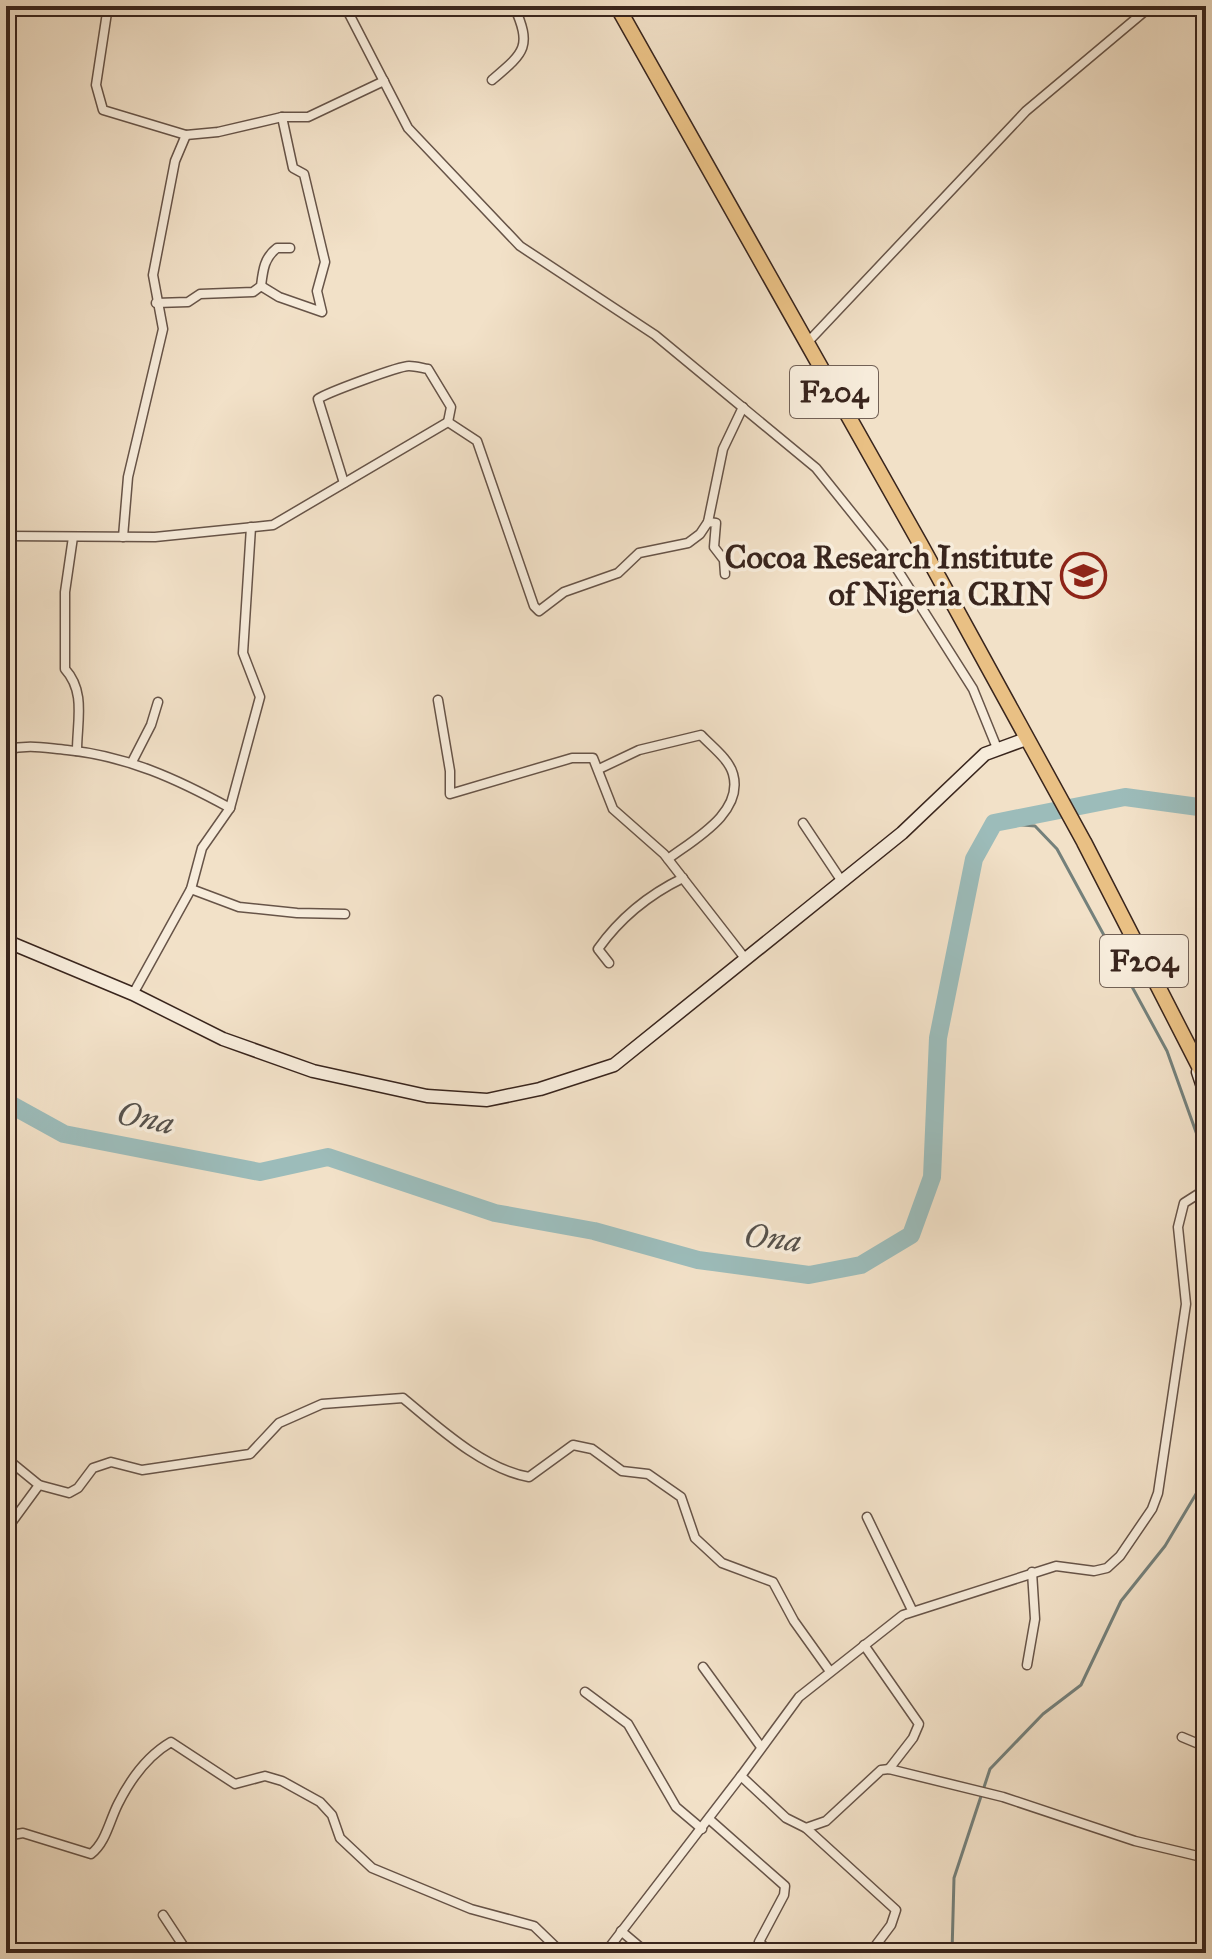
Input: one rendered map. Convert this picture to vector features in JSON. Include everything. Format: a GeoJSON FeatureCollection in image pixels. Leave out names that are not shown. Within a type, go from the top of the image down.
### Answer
{"type":"FeatureCollection","features":[{"type":"Feature","properties":{"kind":"main road","name":"F204"},"geometry":{"type":"LineString","coordinates":[[617,6],[1084,842],[1206,1080]]}},
{"type":"Feature","properties":{"kind":"street"},"geometry":{"type":"LineString","coordinates":[[108,6],[96,85],[103,110],[186,135],[218,132],[282,117],[308,117],[384,81]]}},
{"type":"Feature","properties":{"kind":"street"},"geometry":{"type":"LineString","coordinates":[[345,6],[408,128],[520,246],[655,335],[816,468],[897,569],[973,689],[997,748]]}},
{"type":"Feature","properties":{"kind":"street"},"geometry":{"type":"LineString","coordinates":[[492,80],[516,60],[527,35],[514,6]]}},
{"type":"Feature","properties":{"kind":"street"},"geometry":{"type":"LineString","coordinates":[[806,343],[1026,111],[1151,6]]}},
{"type":"Feature","properties":{"kind":"street"},"geometry":{"type":"LineString","coordinates":[[261,286],[279,297],[322,312],[317,291],[325,260],[304,174],[293,168],[282,117]]}},
{"type":"Feature","properties":{"kind":"street"},"geometry":{"type":"LineString","coordinates":[[123,537],[128,477],[163,329],[153,275],[175,161],[186,135]]}},
{"type":"Feature","properties":{"kind":"street"},"geometry":{"type":"LineString","coordinates":[[156,303],[188,302],[200,294],[253,292],[261,286],[264,264],[270,253],[277,248],[290,248]]}},
{"type":"Feature","properties":{"kind":"street"},"geometry":{"type":"LineString","coordinates":[[6,536],[123,537],[273,525],[448,422],[451,407],[428,369],[406,365],[365,382],[329,390],[318,399],[344,483]]}},
{"type":"Feature","properties":{"kind":"street"},"geometry":{"type":"LineString","coordinates":[[448,422],[477,441],[534,606],[539,611],[564,592],[618,573],[639,553],[688,543],[708,522],[723,449],[743,407]]}},
{"type":"Feature","properties":{"kind":"street"},"geometry":{"type":"LineString","coordinates":[[708,522],[716,523],[714,547],[724,560],[725,574]]}},
{"type":"Feature","properties":{"kind":"street"},"geometry":{"type":"LineString","coordinates":[[133,994],[191,889],[202,848],[230,808],[260,697],[243,653],[251,527]]}},
{"type":"Feature","properties":{"kind":"street"},"geometry":{"type":"LineString","coordinates":[[73,537],[65,592],[65,669],[77,682],[80,697],[76,719],[77,751]]}},
{"type":"Feature","properties":{"kind":"street"},"geometry":{"type":"LineString","coordinates":[[438,700],[450,771],[450,794],[572,758],[593,758],[613,809],[668,859],[744,957]]}},
{"type":"Feature","properties":{"kind":"street"},"geometry":{"type":"LineString","coordinates":[[132,762],[151,725],[158,702]]}},
{"type":"Feature","properties":{"kind":"street"},"geometry":{"type":"LineString","coordinates":[[599,769],[639,750],[701,735],[727,762],[734,776],[731,800],[706,831],[668,859]]}},
{"type":"Feature","properties":{"kind":"street"},"geometry":{"type":"LineString","coordinates":[[6,941],[133,994],[223,1039],[313,1071],[427,1096],[487,1100],[540,1089],[614,1065],[744,957],[902,833],[985,754],[1026,739]]}},
{"type":"Feature","properties":{"kind":"street"},"geometry":{"type":"LineString","coordinates":[[6,750],[29,744],[97,752],[179,780],[230,808]]}},
{"type":"Feature","properties":{"kind":"street"},"geometry":{"type":"LineString","coordinates":[[803,823],[841,880]]}},
{"type":"Feature","properties":{"kind":"street"},"geometry":{"type":"LineString","coordinates":[[609,963],[598,949],[608,934],[632,910],[683,878]]}},
{"type":"Feature","properties":{"kind":"street"},"geometry":{"type":"LineString","coordinates":[[191,889],[239,907],[345,914]]}},
{"type":"Feature","properties":{"kind":"street"},"geometry":{"type":"LineString","coordinates":[[1195,1062],[1206,1096]]}},
{"type":"Feature","properties":{"kind":"street"},"geometry":{"type":"LineString","coordinates":[[605,1953],[702,1829],[799,1697],[829,1670],[912,1610],[1056,1566],[1094,1571],[1107,1568],[1120,1556],[1152,1509],[1162,1476],[1186,1304],[1178,1227],[1184,1203],[1205,1190]]}},
{"type":"Feature","properties":{"kind":"street"},"geometry":{"type":"LineString","coordinates":[[6,1458],[39,1485],[69,1493],[78,1488],[93,1468],[111,1462],[142,1470],[250,1454],[279,1423],[322,1404],[403,1398],[444,1432],[513,1474],[529,1477],[573,1445],[592,1449],[622,1471],[648,1474],[681,1497],[695,1538],[722,1563],[773,1582],[794,1621],[829,1670]]}},
{"type":"Feature","properties":{"kind":"street"},"geometry":{"type":"LineString","coordinates":[[6,1530],[39,1485]]}},
{"type":"Feature","properties":{"kind":"street"},"geometry":{"type":"LineString","coordinates":[[867,1517],[912,1610]]}},
{"type":"Feature","properties":{"kind":"street"},"geometry":{"type":"LineString","coordinates":[[1027,1665],[1035,1619],[1032,1572]]}},
{"type":"Feature","properties":{"kind":"street"},"geometry":{"type":"LineString","coordinates":[[864,1645],[919,1724],[913,1738],[889,1769]]}},
{"type":"Feature","properties":{"kind":"street"},"geometry":{"type":"LineString","coordinates":[[703,1667],[761,1747]]}},
{"type":"Feature","properties":{"kind":"street"},"geometry":{"type":"LineString","coordinates":[[585,1692],[628,1724],[676,1807],[702,1829]]}},
{"type":"Feature","properties":{"kind":"street"},"geometry":{"type":"LineString","coordinates":[[1182,1737],[1206,1747]]}},
{"type":"Feature","properties":{"kind":"street"},"geometry":{"type":"LineString","coordinates":[[6,1836],[23,1833],[91,1854],[100,1847],[119,1802],[152,1753],[171,1742],[235,1784],[265,1776],[282,1781],[320,1802],[332,1815],[348,1848],[372,1868],[471,1909],[534,1926],[562,1953]]}},
{"type":"Feature","properties":{"kind":"street"},"geometry":{"type":"LineString","coordinates":[[806,1828],[826,1821],[881,1770],[889,1769],[1003,1797],[1135,1841],[1206,1858]]}},
{"type":"Feature","properties":{"kind":"street"},"geometry":{"type":"LineString","coordinates":[[741,1776],[786,1818],[806,1828],[896,1910],[891,1925],[870,1953]]}},
{"type":"Feature","properties":{"kind":"street"},"geometry":{"type":"LineString","coordinates":[[709,1819],[785,1886],[784,1895],[759,1942],[771,1953]]}},
{"type":"Feature","properties":{"kind":"street"},"geometry":{"type":"LineString","coordinates":[[163,1915],[188,1953]]}},
{"type":"Feature","properties":{"kind":"street"},"geometry":{"type":"LineString","coordinates":[[621,1931],[647,1953]]}},
{"type":"Feature","properties":{"kind":"waterway","name":"Ona"},"geometry":{"type":"LineString","coordinates":[[6,1102],[64,1134],[260,1172],[328,1157],[495,1213],[594,1231],[698,1260],[809,1275],[861,1265],[911,1235],[932,1177],[938,1038],[974,859],[994,823],[1125,797],[1206,808]]}},
{"type":"Feature","properties":{"kind":"waterway"},"geometry":{"type":"LineString","coordinates":[[994,823],[1035,826],[1057,849],[1167,1051],[1206,1160]]}},
{"type":"Feature","properties":{"kind":"waterway"},"geometry":{"type":"LineString","coordinates":[[952,1953],[954,1878],[990,1769],[1043,1714],[1081,1685],[1121,1601],[1165,1546],[1199,1489],[1206,1460]]}},
{"type":"Feature","properties":{"kind":"place","name":"Cocoa Research Institute of Nigeria CRIN"},"geometry":{"type":"Point","coordinates":[1084,575]}}]}
